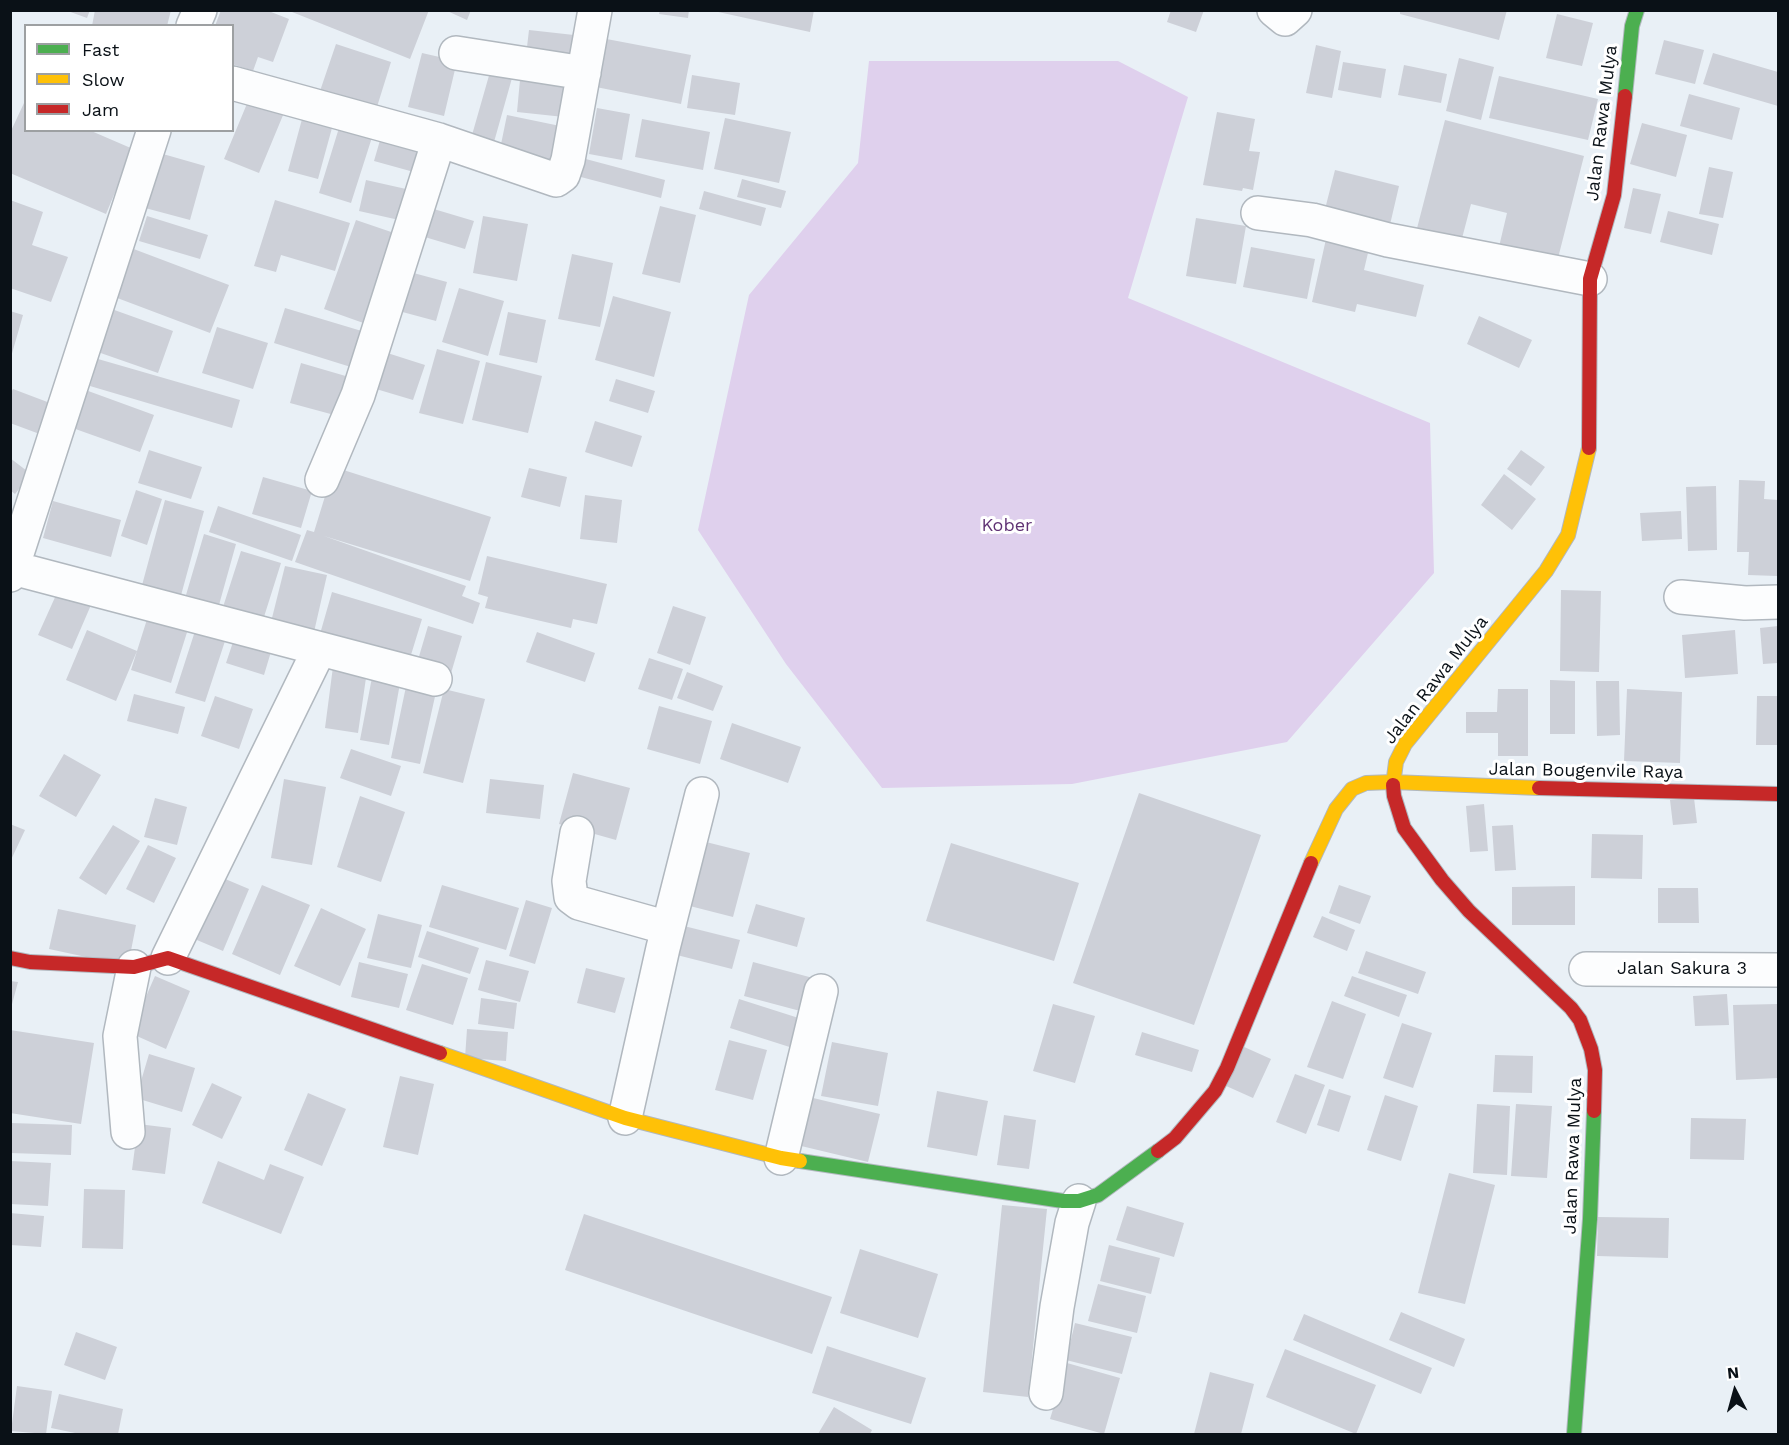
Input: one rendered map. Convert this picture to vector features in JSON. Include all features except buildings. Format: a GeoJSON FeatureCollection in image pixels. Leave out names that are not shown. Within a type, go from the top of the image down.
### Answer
{"type":"FeatureCollection","features":[{"type":"Feature","properties":{"kind":"street"},"geometry":{"type":"LineString","coordinates":[[234,84],[439,140],[556,180],[562,175],[568,160],[595,10]]}},
{"type":"Feature","properties":{"kind":"street"},"geometry":{"type":"LineString","coordinates":[[1274,10],[1285,19],[1295,10]]}},
{"type":"Feature","properties":{"kind":"street","name":"Jalan Rawa Mulya"},"geometry":{"type":"LineString","coordinates":[[1574,1434],[1590,1219],[1595,1070],[1591,1049],[1580,1020],[1570,1008],[1469,910],[1442,880],[1404,828],[1394,796],[1393,782],[1396,762],[1405,744],[1546,571],[1568,535],[1589,446],[1590,279],[1614,195],[1632,26],[1637,10]]}},
{"type":"Feature","properties":{"kind":"street"},"geometry":{"type":"LineString","coordinates":[[456,53],[584,73]]}},
{"type":"Feature","properties":{"kind":"street"},"geometry":{"type":"LineString","coordinates":[[153,132],[12,571],[435,679]]}},
{"type":"Feature","properties":{"kind":"street"},"geometry":{"type":"LineString","coordinates":[[322,480],[358,395],[439,140]]}},
{"type":"Feature","properties":{"kind":"street"},"geometry":{"type":"LineString","coordinates":[[1258,213],[1312,220],[1388,240],[1590,279]]}},
{"type":"Feature","properties":{"kind":"street"},"geometry":{"type":"LineString","coordinates":[[1681,597],[1745,603],[1779,602]]}},
{"type":"Feature","properties":{"kind":"street"},"geometry":{"type":"LineString","coordinates":[[168,958],[319,650]]}},
{"type":"Feature","properties":{"kind":"street","name":"Jalan Bougenvile Raya"},"geometry":{"type":"LineString","coordinates":[[1079,1201],[1098,1195],[1175,1138],[1215,1091],[1227,1068],[1312,860],[1336,809],[1352,789],[1366,783],[1393,782],[1779,794]]}},
{"type":"Feature","properties":{"kind":"street"},"geometry":{"type":"LineString","coordinates":[[625,1118],[668,928],[702,794]]}},
{"type":"Feature","properties":{"kind":"street"},"geometry":{"type":"LineString","coordinates":[[577,833],[569,881],[572,897],[579,903],[668,928]]}},
{"type":"Feature","properties":{"kind":"street"},"geometry":{"type":"LineString","coordinates":[[10,958],[30,962],[134,967],[168,958],[625,1118],[781,1158],[1063,1201],[1079,1201],[1072,1223],[1057,1307],[1046,1393]]}},
{"type":"Feature","properties":{"kind":"street"},"geometry":{"type":"LineString","coordinates":[[128,1132],[120,1036],[134,967]]}},
{"type":"Feature","properties":{"kind":"street","name":"Jalan Sakura 3"},"geometry":{"type":"LineString","coordinates":[[1586,969],[1779,970]]}},
{"type":"Feature","properties":{"kind":"street"},"geometry":{"type":"LineString","coordinates":[[781,1158],[821,991]]}},
{"type":"Feature","properties":{"kind":"green space","name":"Kober"},"geometry":{"type":"Polygon","coordinates":[[[869,61],[1118,61],[1188,97],[1128,298],[1430,423],[1434,573],[1287,742],[1072,784],[882,788],[786,664],[698,530],[749,295],[858,163],[869,61]]]}},
{"type":"Feature","properties":{"kind":"traffic: fast"},"geometry":{"type":"LineString","coordinates":[[1625,96],[1632,26],[1637,10]]}},
{"type":"Feature","properties":{"kind":"traffic: fast"},"geometry":{"type":"LineString","coordinates":[[1574,1434],[1590,1219],[1594,1111]]}},
{"type":"Feature","properties":{"kind":"traffic: fast"},"geometry":{"type":"LineString","coordinates":[[800,1161],[1063,1201],[1079,1201],[1098,1195],[1158,1151]]}},
{"type":"Feature","properties":{"kind":"traffic: slow"},"geometry":{"type":"LineString","coordinates":[[1393,785],[1396,762],[1405,744],[1546,571],[1568,535],[1589,448]]}},
{"type":"Feature","properties":{"kind":"traffic: slow"},"geometry":{"type":"LineString","coordinates":[[1311,863],[1336,809],[1352,789],[1366,783],[1539,788]]}},
{"type":"Feature","properties":{"kind":"traffic: slow"},"geometry":{"type":"LineString","coordinates":[[440,1053],[625,1118],[800,1161]]}},
{"type":"Feature","properties":{"kind":"traffic: jam"},"geometry":{"type":"LineString","coordinates":[[1589,448],[1590,279],[1614,195],[1625,96]]}},
{"type":"Feature","properties":{"kind":"traffic: jam"},"geometry":{"type":"LineString","coordinates":[[1393,785],[1404,828],[1442,880],[1469,911],[1571,1008],[1580,1020],[1591,1049],[1595,1070],[1594,1111]]}},
{"type":"Feature","properties":{"kind":"traffic: jam"},"geometry":{"type":"LineString","coordinates":[[1539,788],[1778,794]]}},
{"type":"Feature","properties":{"kind":"traffic: jam"},"geometry":{"type":"LineString","coordinates":[[1158,1151],[1175,1138],[1215,1091],[1227,1068],[1311,863]]}},
{"type":"Feature","properties":{"kind":"traffic: jam"},"geometry":{"type":"LineString","coordinates":[[10,958],[30,962],[134,967],[168,958],[440,1053]]}}]}
